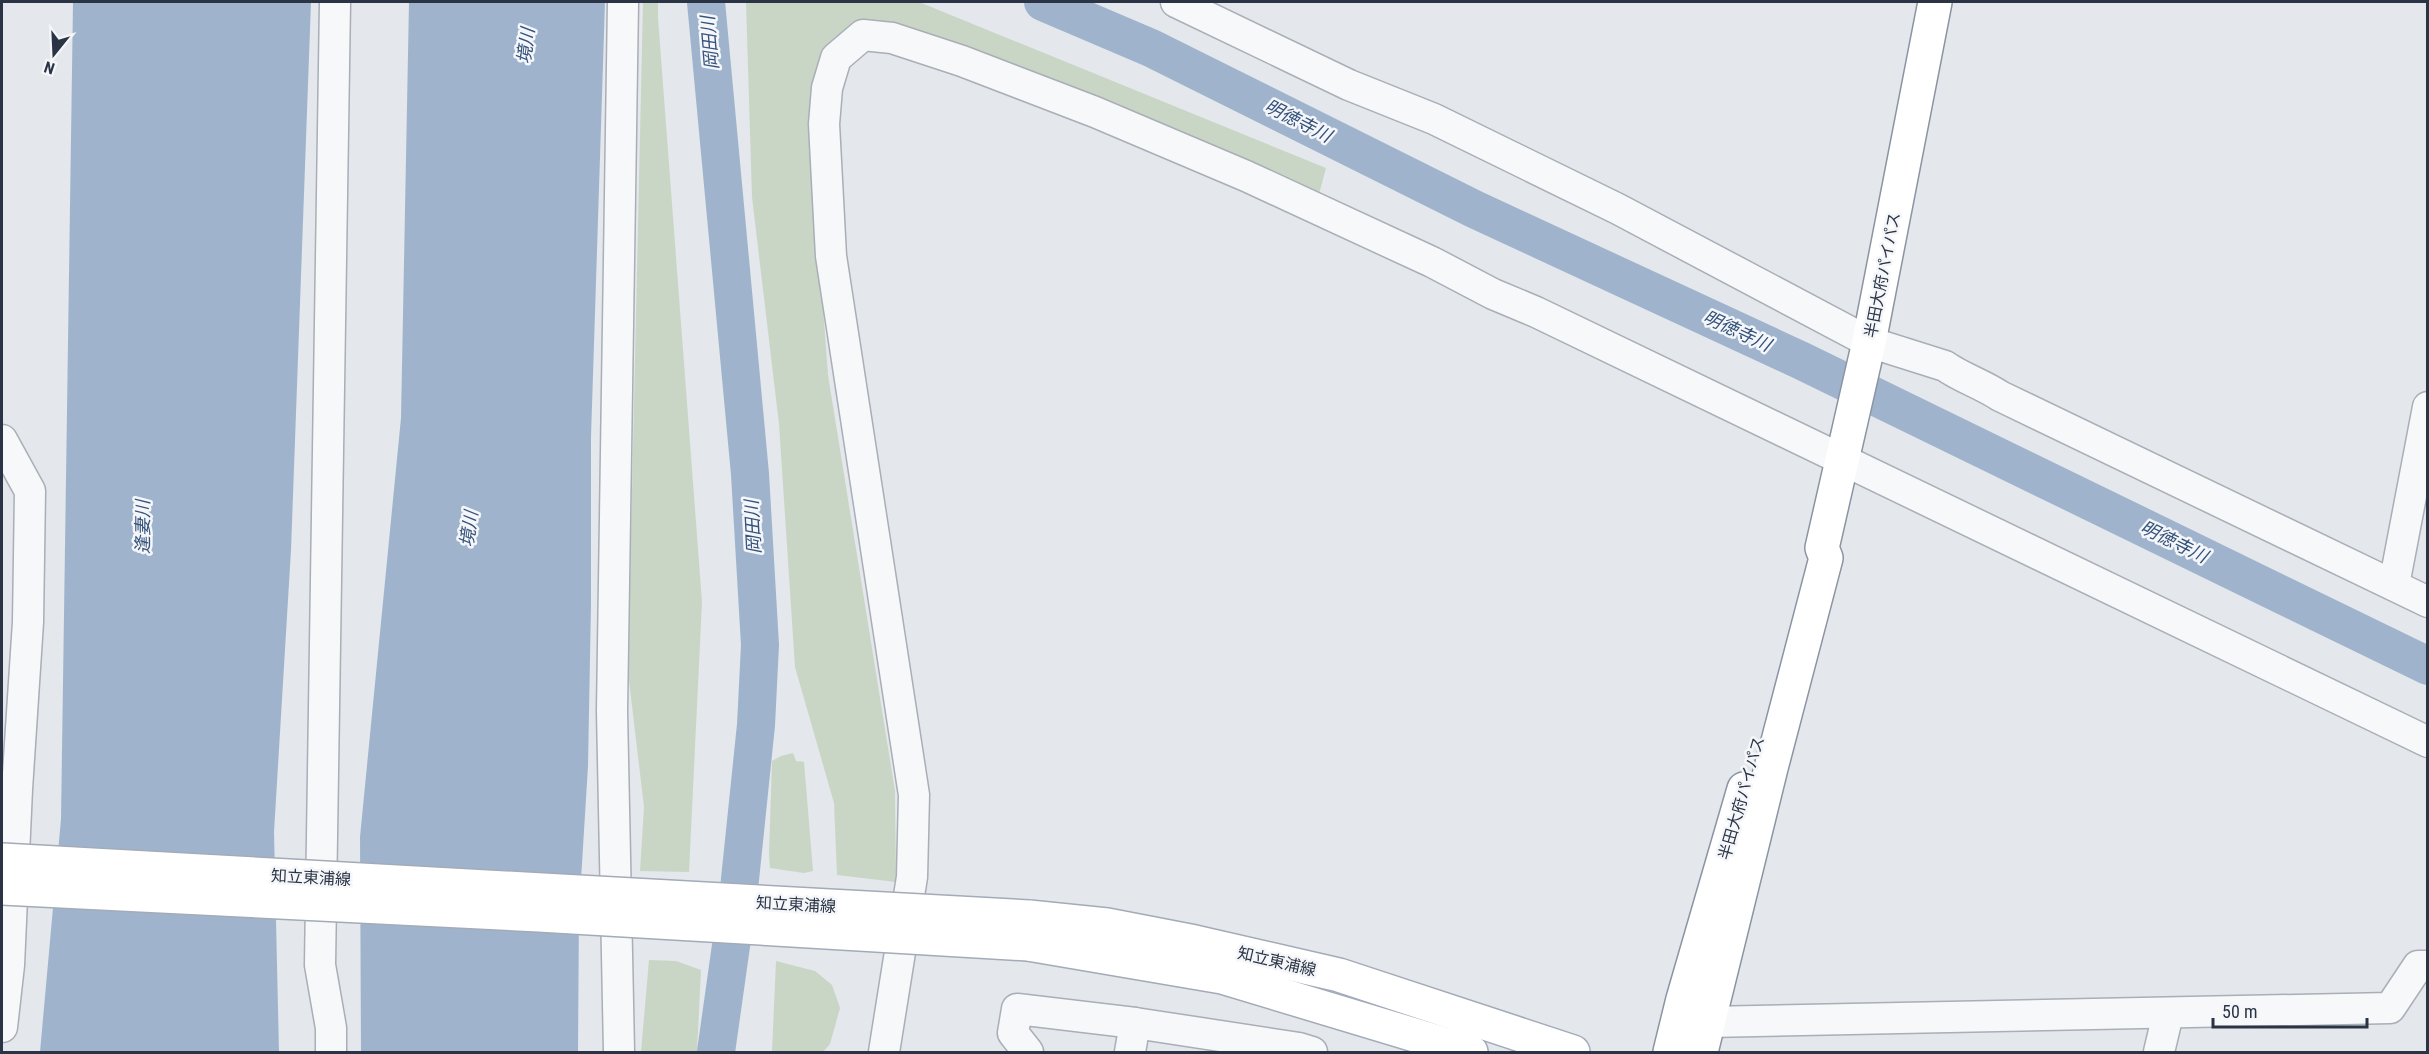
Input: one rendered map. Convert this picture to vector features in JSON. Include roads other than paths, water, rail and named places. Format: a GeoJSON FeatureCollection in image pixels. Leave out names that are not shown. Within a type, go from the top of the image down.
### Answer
{"type":"FeatureCollection","features":[{"type":"Feature","properties":{"kind":"main road","name":"半田大府パイパス"},"geometry":{"type":"LineString","coordinates":[[1705,1038],[1826,558],[1822,548],[1866,352],[1935,2]]}},
{"type":"Feature","properties":{"kind":"main road","name":"半田大府パイパス"},"geometry":{"type":"LineString","coordinates":[[1670,1053],[1683,999],[1810,558],[1822,548]]}},
{"type":"Feature","properties":{"kind":"main road","name":"知立東浦線"},"geometry":{"type":"LineString","coordinates":[[2,860],[1028,930],[1222,976],[1471,1053]]}},
{"type":"Feature","properties":{"kind":"main road","name":"知立東浦線"},"geometry":{"type":"LineString","coordinates":[[2,888],[550,916],[1028,930],[1107,925],[1339,975],[1573,1053]]}},
{"type":"Feature","properties":{"kind":"street"},"geometry":{"type":"LineString","coordinates":[[331,1053],[331,1028],[320,965],[335,2]]}},
{"type":"Feature","properties":{"kind":"street"},"geometry":{"type":"LineString","coordinates":[[620,1053],[612,711],[623,2]]}},
{"type":"Feature","properties":{"kind":"street"},"geometry":{"type":"LineString","coordinates":[[1176,2],[1349,85],[1434,119],[1618,209],[1866,352],[1945,366],[1955,373],[1982,384],[2000,396],[2427,602]]}},
{"type":"Feature","properties":{"kind":"street"},"geometry":{"type":"LineString","coordinates":[[884,1053],[912,878],[914,795],[831,256],[824,124],[827,88],[837,58],[863,34],[892,38],[962,61],[1095,112],[1246,176],[1432,262],[1493,294],[1846,445],[2427,742]]}},
{"type":"Feature","properties":{"kind":"street"},"geometry":{"type":"LineString","coordinates":[[2394,585],[2427,407]]}},
{"type":"Feature","properties":{"kind":"street"},"geometry":{"type":"LineString","coordinates":[[2,440],[30,491],[28,622],[16,789],[9,965],[2,1027]]}},
{"type":"Feature","properties":{"kind":"street"},"geometry":{"type":"LineString","coordinates":[[2,699],[28,622]]}},
{"type":"Feature","properties":{"kind":"street"},"geometry":{"type":"LineString","coordinates":[[1705,1038],[2168,1014],[2390,1008],[2418,966],[2427,966]]}},
{"type":"Feature","properties":{"kind":"street"},"geometry":{"type":"LineString","coordinates":[[1028,1053],[1013,1033],[1017,1009],[1135,1023],[1303,1051]]}},
{"type":"Feature","properties":{"kind":"street"},"geometry":{"type":"LineString","coordinates":[[2159,1053],[2168,1014]]}},
{"type":"Feature","properties":{"kind":"street"},"geometry":{"type":"LineString","coordinates":[[1130,1053],[1135,1023]]}},
{"type":"Feature","properties":{"kind":"water","name":"逢妻川"},"geometry":{"type":"Polygon","coordinates":[[[73,2],[311,2],[291,550],[274,832],[279,1052],[40,1052],[61,819],[73,2]]]}},
{"type":"Feature","properties":{"kind":"water","name":"境川"},"geometry":{"type":"Polygon","coordinates":[[[409,2],[605,2],[591,437],[588,766],[579,912],[578,1052],[361,1052],[360,837],[401,418],[409,2]]]}},
{"type":"Feature","properties":{"kind":"waterway","name":"岡田川"},"geometry":{"type":"LineString","coordinates":[[706,2],[750,474],[760,645],[756,725],[739,889],[716,1052]]}},
{"type":"Feature","properties":{"kind":"waterway","name":"明徳寺川"},"geometry":{"type":"LineString","coordinates":[[1043,2],[1151,48],[1474,209],[1802,361],[2428,666]]}}]}
